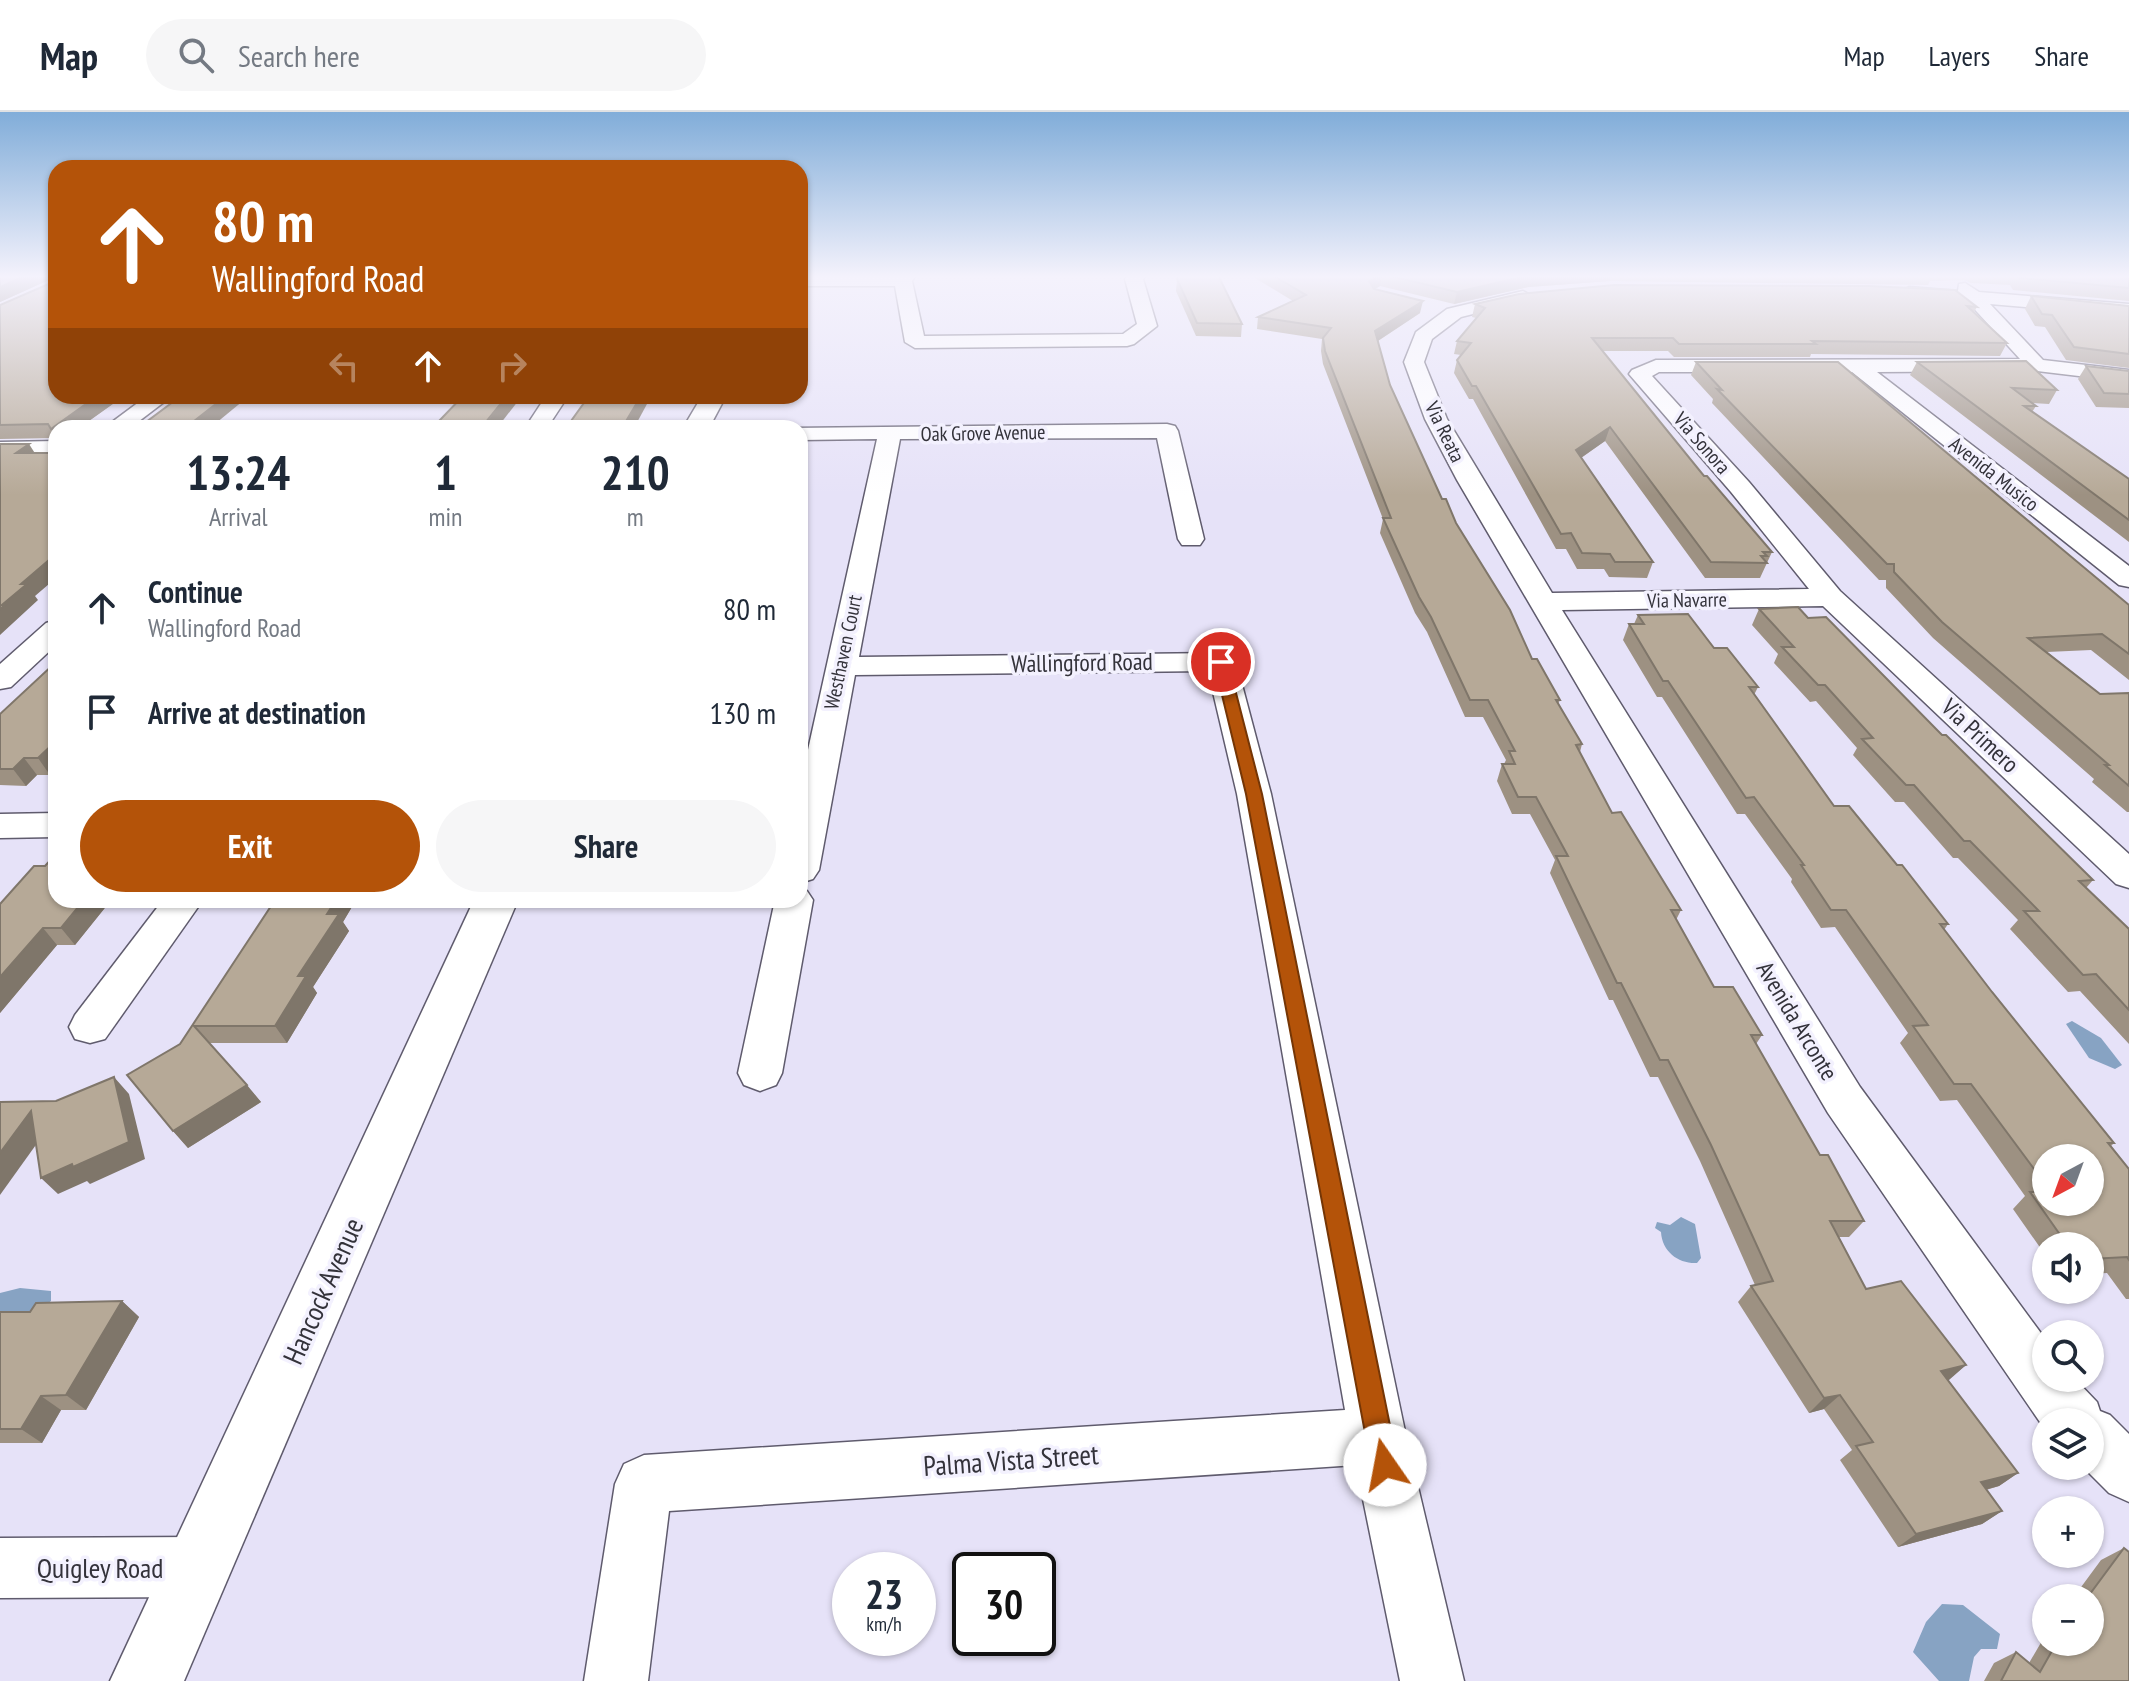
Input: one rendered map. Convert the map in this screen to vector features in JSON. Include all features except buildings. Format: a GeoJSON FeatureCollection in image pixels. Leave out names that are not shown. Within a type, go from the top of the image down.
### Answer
{"type":"FeatureCollection","features":[{"type":"Feature","properties":{"kind":"main road","name":"Hancock Avenue"},"geometry":{"type":"LineString","coordinates":[[147,1681],[492,908]]}},
{"type":"Feature","properties":{"kind":"street","name":"Via Reata"},"geometry":{"type":"LineString","coordinates":[[1419,348],[1414,362],[1436,419],[1543,602]]}},
{"type":"Feature","properties":{"kind":"street"},"geometry":{"type":"LineString","coordinates":[[2021,348],[2037,365]]}},
{"type":"Feature","properties":{"kind":"street","name":"Via Sonora"},"geometry":{"type":"LineString","coordinates":[[1830,597],[1740,487],[1639,374],[1656,366],[1860,368],[2037,365],[2129,376]]}},
{"type":"Feature","properties":{"kind":"street","name":"Avenida Musico"},"geometry":{"type":"LineString","coordinates":[[1860,368],[2129,579]]}},
{"type":"Feature","properties":{"kind":"street"},"geometry":{"type":"LineString","coordinates":[[126,420],[150,404]]}},
{"type":"Feature","properties":{"kind":"street","name":"Oak Grove Avenue"},"geometry":{"type":"LineString","coordinates":[[808,433],[1167,431],[1191,539]]}},
{"type":"Feature","properties":{"kind":"street","name":"Westhaven Court"},"geometry":{"type":"LineString","coordinates":[[808,829],[889,435]]}},
{"type":"Feature","properties":{"kind":"street"},"geometry":{"type":"LineString","coordinates":[[0,449],[48,448]]}},
{"type":"Feature","properties":{"kind":"street","name":"Via Navarre"},"geometry":{"type":"LineString","coordinates":[[1543,602],[1830,597]]}},
{"type":"Feature","properties":{"kind":"street","name":"Via Primero"},"geometry":{"type":"LineString","coordinates":[[1830,597],[2129,875]]}},
{"type":"Feature","properties":{"kind":"street","name":"Avenida Arconte"},"geometry":{"type":"LineString","coordinates":[[1543,602],[1844,1100],[2062,1408]]}},
{"type":"Feature","properties":{"kind":"street"},"geometry":{"type":"LineString","coordinates":[[0,680],[48,636]]}},
{"type":"Feature","properties":{"kind":"street","name":"Wallingford Road"},"geometry":{"type":"LineString","coordinates":[[840,666],[1221,662],[1254,794],[1378,1436]]}},
{"type":"Feature","properties":{"kind":"street"},"geometry":{"type":"LineString","coordinates":[[0,826],[48,825]]}},
{"type":"Feature","properties":{"kind":"street"},"geometry":{"type":"LineString","coordinates":[[90,1027],[178,908]]}},
{"type":"Feature","properties":{"kind":"street"},"geometry":{"type":"LineString","coordinates":[[760,1073],[792,908]]}},
{"type":"Feature","properties":{"kind":"street"},"geometry":{"type":"LineString","coordinates":[[1378,1436],[1432,1681]]}},
{"type":"Feature","properties":{"kind":"street","name":"Palma Vista Street"},"geometry":{"type":"LineString","coordinates":[[616,1681],[644,1484],[1378,1436]]}},
{"type":"Feature","properties":{"kind":"street"},"geometry":{"type":"LineString","coordinates":[[2104,1449],[2129,1473]]}},
{"type":"Feature","properties":{"kind":"street","name":"Quigley Road"},"geometry":{"type":"LineString","coordinates":[[0,1568],[200,1567]]}},
{"type":"Feature","properties":{"kind":"water"},"geometry":{"type":"Polygon","coordinates":[[[2072,1021],[2101,1038],[2122,1065],[2115,1069],[2089,1058],[2066,1024],[2072,1021]]]}},
{"type":"Feature","properties":{"kind":"water"},"geometry":{"type":"Polygon","coordinates":[[[1681,1217],[1695,1224],[1701,1258],[1697,1263],[1678,1259],[1668,1251],[1661,1232],[1655,1228],[1657,1222],[1670,1225],[1681,1217]]]}},
{"type":"Feature","properties":{"kind":"water"},"geometry":{"type":"Polygon","coordinates":[[[20,1288],[51,1291],[51,1301],[29,1318],[15,1311],[0,1317],[0,1293],[20,1288]]]}},
{"type":"Feature","properties":{"kind":"water"},"geometry":{"type":"Polygon","coordinates":[[[1942,1604],[1963,1605],[2000,1634],[1997,1649],[1981,1649],[1974,1657],[1969,1681],[1939,1681],[1913,1652],[1926,1622],[1942,1604]]]}},
{"type":"Feature","properties":{"kind":"route"},"geometry":{"type":"LineString","coordinates":[[1221,662],[1254,794],[1385,1465]]}}]}
